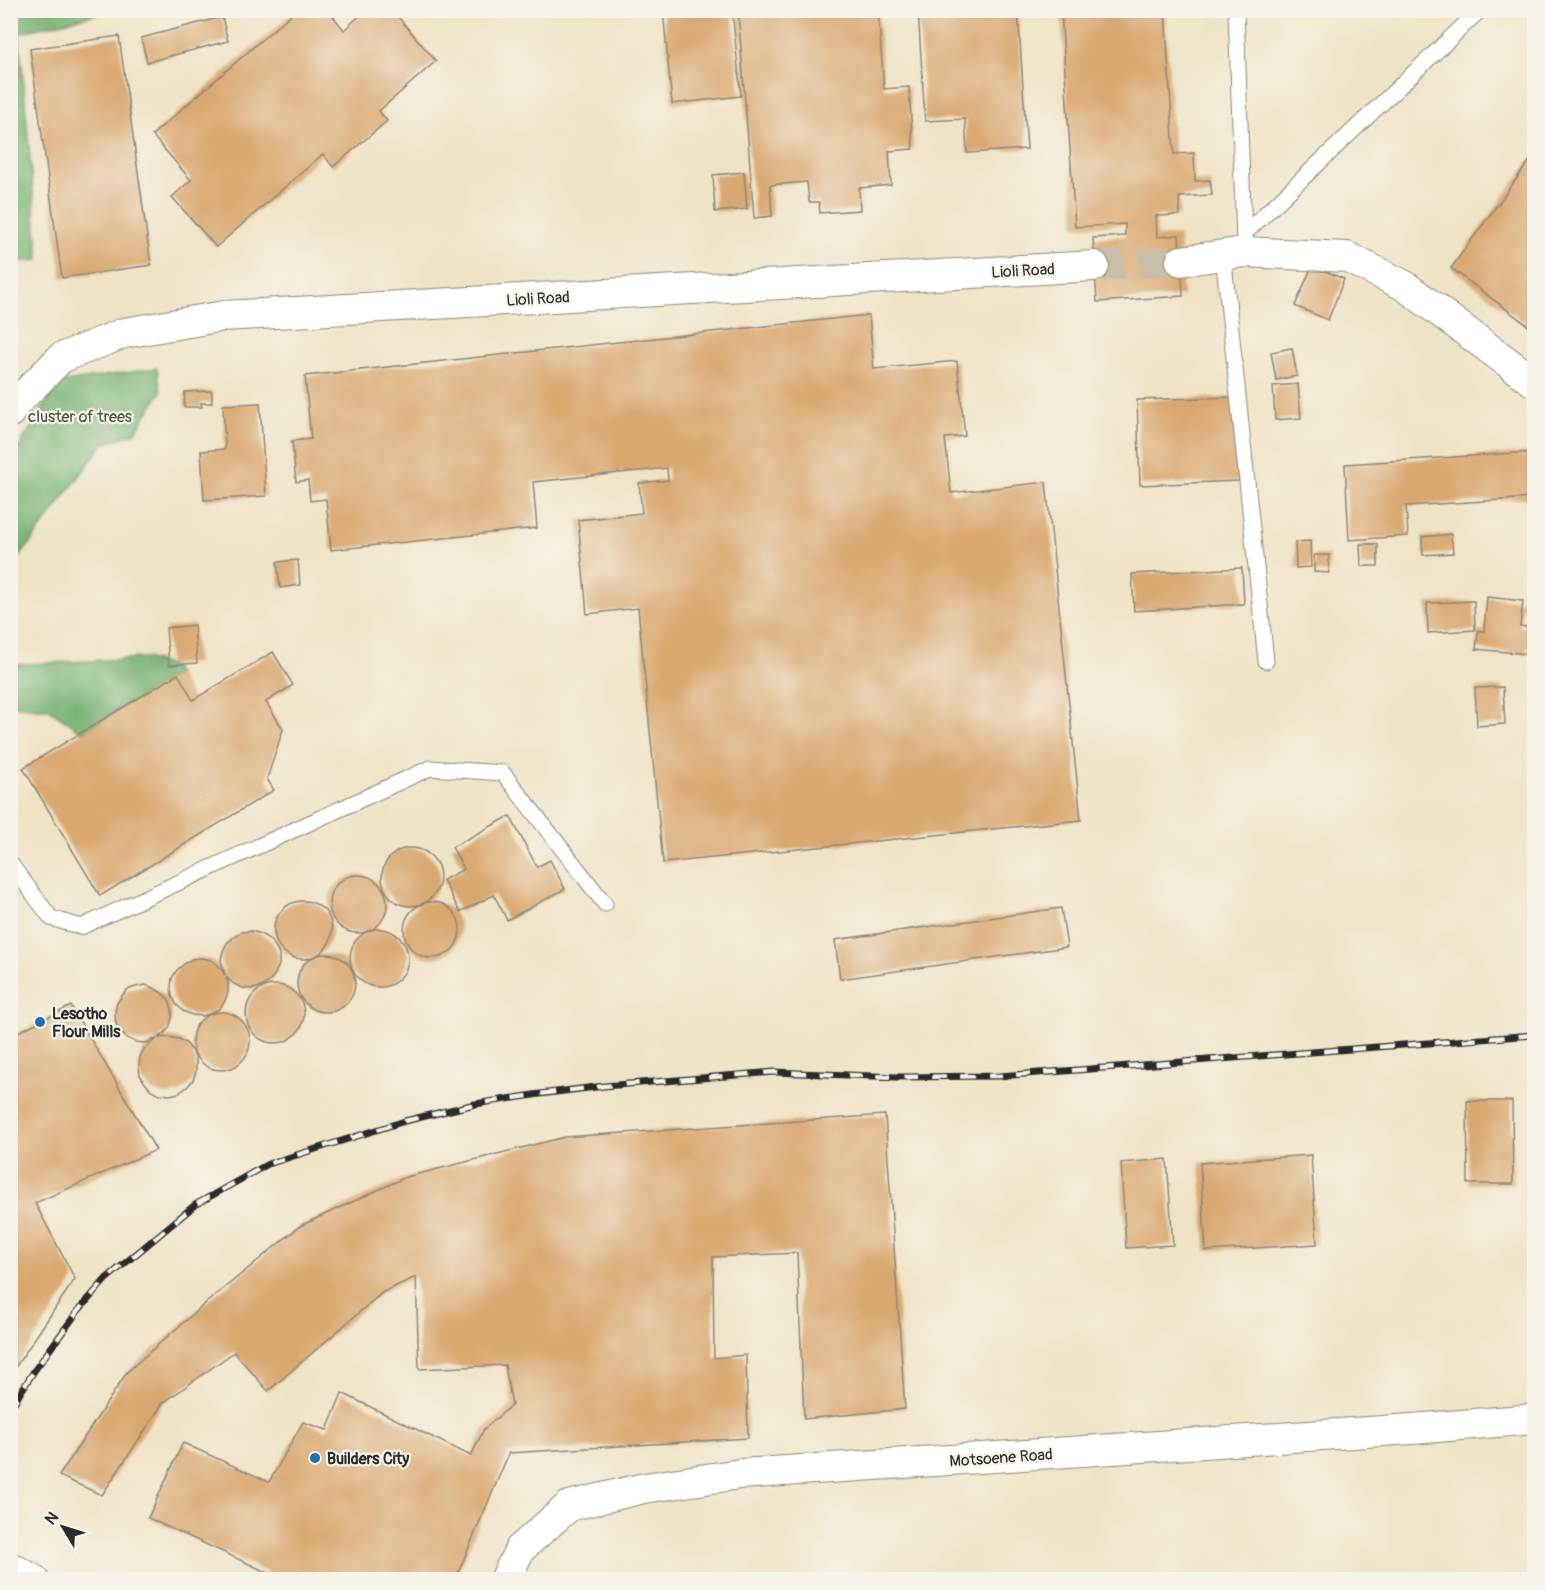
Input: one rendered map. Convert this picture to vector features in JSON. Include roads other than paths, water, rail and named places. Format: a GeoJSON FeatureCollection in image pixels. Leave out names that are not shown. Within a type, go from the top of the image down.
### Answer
{"type":"FeatureCollection","features":[{"type":"Feature","properties":{"kind":"street"},"geometry":{"type":"LineString","coordinates":[[1181,261],[1237,247],[1347,257],[1405,286],[1534,382]]}},
{"type":"Feature","properties":{"kind":"street","name":"Lioli Road"},"geometry":{"type":"LineString","coordinates":[[10,412],[16,403],[61,358],[124,333],[224,316],[1094,266]]}},
{"type":"Feature","properties":{"kind":"street","name":"Motsoene Road"},"geometry":{"type":"LineString","coordinates":[[505,1580],[520,1549],[569,1506],[644,1488],[740,1474],[1534,1419]]}},
{"type":"Feature","properties":{"kind":"street"},"geometry":{"type":"LineString","coordinates":[[10,1567],[34,1580]]}},
{"type":"Feature","properties":{"kind":"lane"},"geometry":{"type":"LineString","coordinates":[[1236,10],[1237,247],[1266,661]]}},
{"type":"Feature","properties":{"kind":"lane"},"geometry":{"type":"LineString","coordinates":[[1237,247],[1480,10]]}},
{"type":"Feature","properties":{"kind":"lane"},"geometry":{"type":"LineString","coordinates":[[10,863],[51,918],[81,927],[430,768],[493,772],[503,773],[605,904]]}},
{"type":"Feature","properties":{"kind":"tunnel"},"geometry":{"type":"LineString","coordinates":[[1094,266],[1181,261]]}},
{"type":"Feature","properties":{"kind":"railway"},"geometry":{"type":"LineString","coordinates":[[10,1409],[34,1371],[78,1311],[106,1279],[195,1205],[268,1164],[405,1121],[475,1104],[540,1094],[604,1086],[774,1072],[897,1077],[999,1076],[1534,1035]]}},
{"type":"Feature","properties":{"kind":"place","name":"Lesotho Flour Mills"},"geometry":{"type":"Point","coordinates":[40,1022]}},
{"type":"Feature","properties":{"kind":"place","name":"Builders City"},"geometry":{"type":"Point","coordinates":[315,1458]}},
{"type":"Feature","properties":{"kind":"park label","name":"cluster of trees"},"geometry":{"type":"Point","coordinates":[80,416]}}]}
